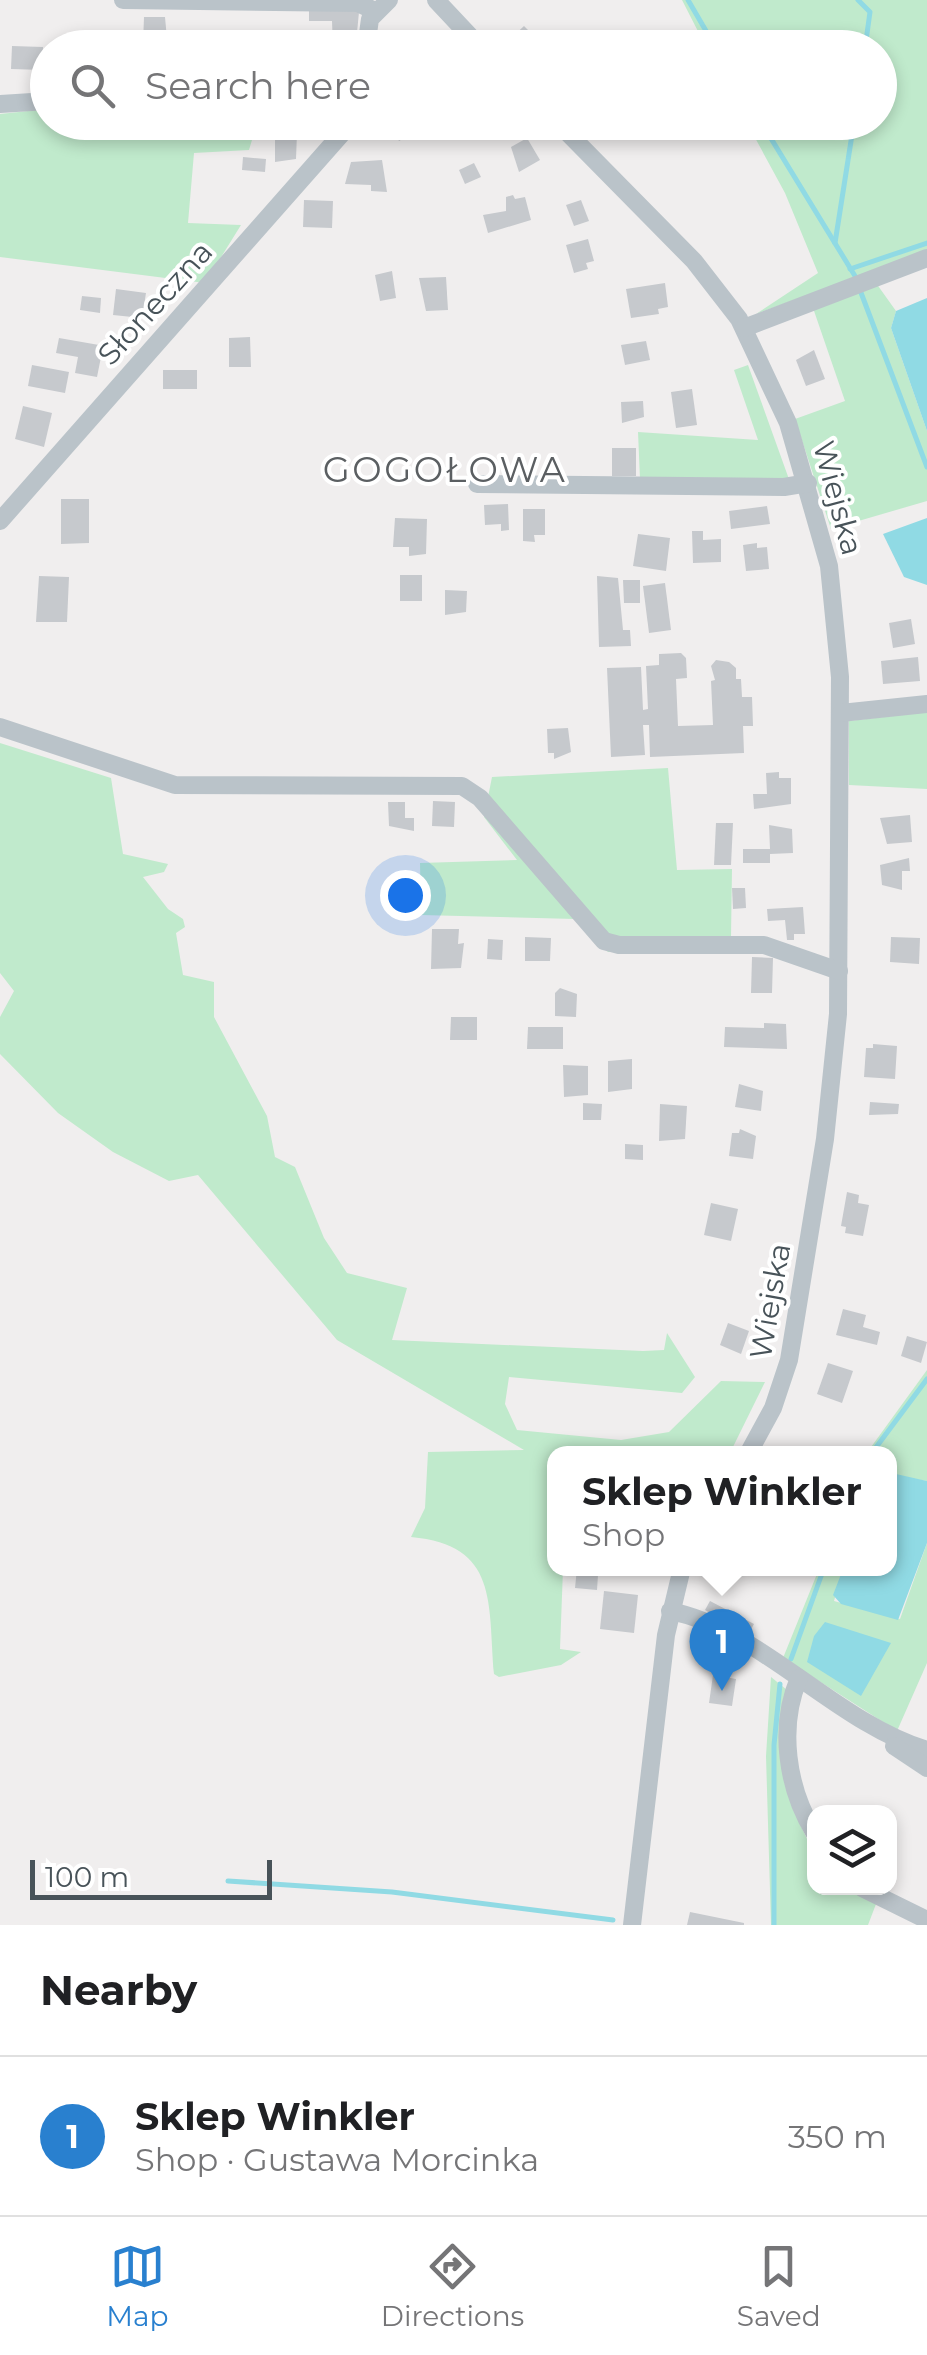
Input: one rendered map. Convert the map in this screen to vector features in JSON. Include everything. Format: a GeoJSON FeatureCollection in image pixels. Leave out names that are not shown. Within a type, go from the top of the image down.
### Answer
{"type":"FeatureCollection","features":[{"type":"Feature","properties":{"kind":"street"},"geometry":{"type":"LineString","coordinates":[[123,0],[358,2],[382,6],[373,30]]}},
{"type":"Feature","properties":{"kind":"street"},"geometry":{"type":"LineString","coordinates":[[436,0],[464,30]]}},
{"type":"Feature","properties":{"kind":"street"},"geometry":{"type":"LineString","coordinates":[[0,104],[30,102]]}},
{"type":"Feature","properties":{"kind":"street","name":"Słoneczna"},"geometry":{"type":"LineString","coordinates":[[0,520],[336,140]]}},
{"type":"Feature","properties":{"kind":"street","name":"Wiejska"},"geometry":{"type":"LineString","coordinates":[[575,140],[694,262],[744,328],[777,394],[808,483],[835,603],[840,713],[839,972],[831,1097],[791,1348],[773,1408],[752,1446]]}},
{"type":"Feature","properties":{"kind":"street"},"geometry":{"type":"LineString","coordinates":[[744,328],[927,258]]}},
{"type":"Feature","properties":{"kind":"street"},"geometry":{"type":"LineString","coordinates":[[477,484],[784,488],[808,483]]}},
{"type":"Feature","properties":{"kind":"street"},"geometry":{"type":"LineString","coordinates":[[840,713],[927,704]]}},
{"type":"Feature","properties":{"kind":"street"},"geometry":{"type":"LineString","coordinates":[[0,727],[175,785],[462,786],[480,798],[601,939],[619,945],[764,944],[839,972]]}},
{"type":"Feature","properties":{"kind":"street"},"geometry":{"type":"LineString","coordinates":[[632,1925],[670,1611],[680,1576]]}},
{"type":"Feature","properties":{"kind":"street"},"geometry":{"type":"LineString","coordinates":[[670,1611],[707,1620],[876,1729],[927,1768]]}},
{"type":"Feature","properties":{"kind":"street"},"geometry":{"type":"LineString","coordinates":[[799,1678],[791,1696],[788,1754],[794,1790],[807,1817]]}},
{"type":"Feature","properties":{"kind":"street"},"geometry":{"type":"LineString","coordinates":[[876,1729],[927,1750]]}},
{"type":"Feature","properties":{"kind":"street"},"geometry":{"type":"LineString","coordinates":[[876,1895],[927,1920]]}},
{"type":"Feature","properties":{"kind":"green space"},"geometry":{"type":"Polygon","coordinates":[[[682,0],[927,0],[927,251],[756,314],[818,273],[785,193],[756,140],[897,140],[897,30],[697,30],[682,0]]]}},
{"type":"Feature","properties":{"kind":"green space"},"geometry":{"type":"Polygon","coordinates":[[[30,111],[30,140],[252,140],[249,150],[194,153],[188,223],[241,225],[205,283],[0,257],[0,114],[30,111]]]}},
{"type":"Feature","properties":{"kind":"green space"},"geometry":{"type":"Polygon","coordinates":[[[876,283],[896,311],[891,328],[927,431],[927,501],[831,529],[795,419],[845,401],[813,308],[876,283]]]}},
{"type":"Feature","properties":{"kind":"green space"},"geometry":{"type":"Polygon","coordinates":[[[748,365],[790,482],[640,479],[638,432],[758,440],[734,370],[748,365]]]}},
{"type":"Feature","properties":{"kind":"green space"},"geometry":{"type":"Polygon","coordinates":[[[927,712],[927,789],[849,785],[849,721],[927,712]]]}},
{"type":"Feature","properties":{"kind":"green space"},"geometry":{"type":"Polygon","coordinates":[[[0,743],[111,778],[123,854],[168,864],[164,872],[143,877],[168,909],[183,919],[185,927],[176,933],[183,975],[214,982],[214,1017],[267,1116],[275,1157],[295,1167],[324,1238],[347,1273],[407,1288],[392,1340],[643,1351],[664,1350],[667,1333],[695,1377],[682,1393],[509,1377],[505,1404],[517,1430],[621,1440],[669,1432],[721,1381],[765,1382],[733,1446],[547,1446],[547,1576],[563,1576],[560,1649],[581,1652],[561,1665],[499,1677],[494,1674],[488,1602],[474,1565],[440,1542],[411,1537],[425,1508],[428,1452],[524,1450],[337,1340],[198,1175],[169,1181],[113,1152],[58,1113],[0,1054],[0,1017],[14,991],[0,973],[0,743]]]}},
{"type":"Feature","properties":{"kind":"green space"},"geometry":{"type":"Polygon","coordinates":[[[668,768],[677,870],[732,869],[731,937],[684,950],[608,952],[575,919],[421,915],[420,863],[517,860],[484,817],[492,777],[668,768]]]}},
{"type":"Feature","properties":{"kind":"green space"},"geometry":{"type":"Polygon","coordinates":[[[927,1370],[927,1481],[897,1476],[897,1446],[872,1446],[927,1370]]]}},
{"type":"Feature","properties":{"kind":"green space"},"geometry":{"type":"Polygon","coordinates":[[[927,1543],[927,1663],[897,1731],[783,1658],[816,1576],[841,1576],[834,1601],[900,1619],[927,1543]]]}},
{"type":"Feature","properties":{"kind":"green space"},"geometry":{"type":"Polygon","coordinates":[[[771,1677],[787,1690],[793,1809],[807,1839],[807,1895],[862,1895],[876,1904],[868,1925],[771,1925],[766,1756],[771,1677]]]}},
{"type":"Feature","properties":{"kind":"water"},"geometry":{"type":"Polygon","coordinates":[[[927,298],[927,431],[891,328],[896,311],[927,298]]]}},
{"type":"Feature","properties":{"kind":"water"},"geometry":{"type":"Polygon","coordinates":[[[927,518],[927,585],[904,577],[883,534],[927,518]]]}},
{"type":"Feature","properties":{"kind":"water"},"geometry":{"type":"Polygon","coordinates":[[[897,1474],[927,1481],[927,1543],[898,1620],[841,1604],[833,1595],[840,1576],[897,1576],[897,1474]]]}},
{"type":"Feature","properties":{"kind":"water"},"geometry":{"type":"Polygon","coordinates":[[[825,1622],[891,1643],[861,1696],[807,1662],[814,1636],[825,1622]]]}},
{"type":"Feature","properties":{"kind":"building"},"geometry":{"type":"Polygon","coordinates":[[[309,7],[359,12],[357,30],[332,30],[332,21],[309,21],[309,7]]]}},
{"type":"Feature","properties":{"kind":"building"},"geometry":{"type":"Polygon","coordinates":[[[144,17],[165,17],[166,30],[144,30],[144,17]]]}},
{"type":"Feature","properties":{"kind":"building"},"geometry":{"type":"Polygon","coordinates":[[[12,46],[30,47],[30,70],[11,69],[12,46]]]}},
{"type":"Feature","properties":{"kind":"building"},"geometry":{"type":"Polygon","coordinates":[[[275,140],[297,140],[296,159],[275,162],[275,140]]]}},
{"type":"Feature","properties":{"kind":"building"},"geometry":{"type":"Polygon","coordinates":[[[528,140],[540,160],[519,172],[511,147],[528,140]]]}},
{"type":"Feature","properties":{"kind":"building"},"geometry":{"type":"Polygon","coordinates":[[[243,157],[266,159],[265,172],[242,170],[243,157]]]}},
{"type":"Feature","properties":{"kind":"building"},"geometry":{"type":"Polygon","coordinates":[[[382,160],[387,192],[371,191],[371,185],[345,184],[351,162],[382,160]]]}},
{"type":"Feature","properties":{"kind":"building"},"geometry":{"type":"Polygon","coordinates":[[[474,163],[481,177],[465,184],[459,170],[474,163]]]}},
{"type":"Feature","properties":{"kind":"building"},"geometry":{"type":"Polygon","coordinates":[[[513,195],[515,199],[525,197],[531,220],[488,233],[483,215],[506,211],[506,197],[513,195]]]}},
{"type":"Feature","properties":{"kind":"building"},"geometry":{"type":"Polygon","coordinates":[[[304,200],[333,201],[332,228],[303,227],[304,200]]]}},
{"type":"Feature","properties":{"kind":"building"},"geometry":{"type":"Polygon","coordinates":[[[581,200],[589,221],[574,226],[566,205],[581,200]]]}},
{"type":"Feature","properties":{"kind":"building"},"geometry":{"type":"Polygon","coordinates":[[[588,239],[594,261],[586,263],[588,269],[574,273],[566,245],[588,239]]]}},
{"type":"Feature","properties":{"kind":"building"},"geometry":{"type":"Polygon","coordinates":[[[392,271],[396,298],[380,301],[375,275],[392,271]]]}},
{"type":"Feature","properties":{"kind":"building"},"geometry":{"type":"Polygon","coordinates":[[[446,277],[448,310],[426,311],[419,278],[446,277]]]}},
{"type":"Feature","properties":{"kind":"building"},"geometry":{"type":"Polygon","coordinates":[[[665,283],[668,307],[658,309],[659,314],[631,318],[626,289],[665,283]]]}},
{"type":"Feature","properties":{"kind":"building"},"geometry":{"type":"Polygon","coordinates":[[[116,289],[146,293],[142,318],[113,315],[116,289]]]}},
{"type":"Feature","properties":{"kind":"building"},"geometry":{"type":"Polygon","coordinates":[[[82,296],[101,298],[100,313],[80,310],[82,296]]]}},
{"type":"Feature","properties":{"kind":"building"},"geometry":{"type":"Polygon","coordinates":[[[250,337],[251,367],[229,367],[229,338],[250,337]]]}},
{"type":"Feature","properties":{"kind":"building"},"geometry":{"type":"Polygon","coordinates":[[[59,338],[99,345],[98,351],[102,352],[97,377],[75,373],[78,357],[56,353],[59,338]]]}},
{"type":"Feature","properties":{"kind":"building"},"geometry":{"type":"Polygon","coordinates":[[[646,341],[650,360],[625,365],[621,345],[646,341]]]}},
{"type":"Feature","properties":{"kind":"building"},"geometry":{"type":"Polygon","coordinates":[[[814,350],[825,379],[806,386],[796,360],[814,350]]]}},
{"type":"Feature","properties":{"kind":"building"},"geometry":{"type":"Polygon","coordinates":[[[32,365],[69,372],[65,393],[28,386],[32,365]]]}},
{"type":"Feature","properties":{"kind":"building"},"geometry":{"type":"Polygon","coordinates":[[[163,370],[197,370],[197,389],[163,389],[163,370]]]}},
{"type":"Feature","properties":{"kind":"building"},"geometry":{"type":"Polygon","coordinates":[[[692,389],[697,425],[676,428],[671,392],[692,389]]]}},
{"type":"Feature","properties":{"kind":"building"},"geometry":{"type":"Polygon","coordinates":[[[643,401],[644,417],[622,423],[621,402],[643,401]]]}},
{"type":"Feature","properties":{"kind":"building"},"geometry":{"type":"Polygon","coordinates":[[[23,406],[52,413],[44,447],[15,439],[23,406]]]}},
{"type":"Feature","properties":{"kind":"building"},"geometry":{"type":"Polygon","coordinates":[[[612,448],[636,448],[636,476],[612,476],[612,448]]]}},
{"type":"Feature","properties":{"kind":"building"},"geometry":{"type":"Polygon","coordinates":[[[61,499],[89,499],[89,543],[61,544],[61,499]]]}},
{"type":"Feature","properties":{"kind":"building"},"geometry":{"type":"Polygon","coordinates":[[[508,504],[509,530],[501,531],[501,524],[485,525],[484,505],[508,504]]]}},
{"type":"Feature","properties":{"kind":"building"},"geometry":{"type":"Polygon","coordinates":[[[767,506],[770,524],[731,529],[729,511],[767,506]]]}},
{"type":"Feature","properties":{"kind":"building"},"geometry":{"type":"Polygon","coordinates":[[[523,509],[545,509],[545,535],[534,535],[535,542],[523,541],[523,509]]]}},
{"type":"Feature","properties":{"kind":"building"},"geometry":{"type":"Polygon","coordinates":[[[395,518],[427,519],[426,554],[409,556],[409,547],[393,547],[395,518]]]}},
{"type":"Feature","properties":{"kind":"building"},"geometry":{"type":"Polygon","coordinates":[[[692,531],[703,531],[703,540],[721,539],[721,562],[693,563],[692,531]]]}},
{"type":"Feature","properties":{"kind":"building"},"geometry":{"type":"Polygon","coordinates":[[[638,534],[670,538],[666,571],[633,566],[638,534]]]}},
{"type":"Feature","properties":{"kind":"building"},"geometry":{"type":"Polygon","coordinates":[[[757,543],[757,548],[767,547],[769,569],[746,571],[743,545],[757,543]]]}},
{"type":"Feature","properties":{"kind":"building"},"geometry":{"type":"Polygon","coordinates":[[[400,575],[422,575],[422,601],[400,601],[400,575]]]}},
{"type":"Feature","properties":{"kind":"building"},"geometry":{"type":"Polygon","coordinates":[[[39,576],[69,577],[67,622],[36,622],[39,576]]]}},
{"type":"Feature","properties":{"kind":"building"},"geometry":{"type":"Polygon","coordinates":[[[597,576],[618,578],[623,630],[630,630],[631,646],[599,647],[597,576]]]}},
{"type":"Feature","properties":{"kind":"building"},"geometry":{"type":"Polygon","coordinates":[[[623,580],[640,580],[640,603],[624,603],[623,580]]]}},
{"type":"Feature","properties":{"kind":"building"},"geometry":{"type":"Polygon","coordinates":[[[665,583],[671,630],[649,633],[643,586],[665,583]]]}},
{"type":"Feature","properties":{"kind":"building"},"geometry":{"type":"Polygon","coordinates":[[[445,590],[467,591],[466,612],[445,615],[445,590]]]}},
{"type":"Feature","properties":{"kind":"building"},"geometry":{"type":"Polygon","coordinates":[[[911,619],[915,644],[893,648],[889,623],[911,619]]]}},
{"type":"Feature","properties":{"kind":"building"},"geometry":{"type":"Polygon","coordinates":[[[681,653],[686,658],[687,678],[676,679],[678,726],[713,725],[711,681],[715,680],[711,666],[716,660],[729,662],[736,668],[736,679],[741,679],[742,697],[752,697],[753,726],[743,726],[744,753],[650,757],[649,725],[643,725],[645,755],[611,757],[607,668],[641,667],[643,710],[648,709],[646,666],[659,665],[659,654],[681,653]]]}},
{"type":"Feature","properties":{"kind":"building"},"geometry":{"type":"Polygon","coordinates":[[[918,657],[920,681],[883,684],[881,661],[918,657]]]}},
{"type":"Feature","properties":{"kind":"building"},"geometry":{"type":"Polygon","coordinates":[[[568,728],[571,752],[554,759],[554,753],[548,753],[547,729],[568,728]]]}},
{"type":"Feature","properties":{"kind":"building"},"geometry":{"type":"Polygon","coordinates":[[[779,772],[779,778],[791,778],[791,804],[754,809],[753,794],[767,794],[766,773],[779,772]]]}},
{"type":"Feature","properties":{"kind":"building"},"geometry":{"type":"Polygon","coordinates":[[[433,801],[455,802],[454,827],[432,826],[433,801]]]}},
{"type":"Feature","properties":{"kind":"building"},"geometry":{"type":"Polygon","coordinates":[[[388,802],[405,802],[405,818],[414,818],[414,831],[389,826],[388,802]]]}},
{"type":"Feature","properties":{"kind":"building"},"geometry":{"type":"Polygon","coordinates":[[[910,815],[912,842],[887,844],[880,818],[910,815]]]}},
{"type":"Feature","properties":{"kind":"building"},"geometry":{"type":"Polygon","coordinates":[[[716,823],[733,823],[731,865],[714,865],[716,823]]]}},
{"type":"Feature","properties":{"kind":"building"},"geometry":{"type":"Polygon","coordinates":[[[769,825],[792,829],[793,853],[770,854],[770,863],[743,863],[743,849],[770,849],[769,825]]]}},
{"type":"Feature","properties":{"kind":"building"},"geometry":{"type":"Polygon","coordinates":[[[909,858],[910,871],[902,871],[902,890],[882,885],[880,865],[909,858]]]}},
{"type":"Feature","properties":{"kind":"building"},"geometry":{"type":"Polygon","coordinates":[[[732,888],[745,888],[746,908],[733,909],[732,888]]]}},
{"type":"Feature","properties":{"kind":"building"},"geometry":{"type":"Polygon","coordinates":[[[803,907],[805,934],[794,934],[794,940],[787,940],[785,920],[768,921],[767,909],[803,907]]]}},
{"type":"Feature","properties":{"kind":"building"},"geometry":{"type":"Polygon","coordinates":[[[432,929],[459,929],[458,944],[464,943],[461,968],[431,969],[432,929]]]}},
{"type":"Feature","properties":{"kind":"building"},"geometry":{"type":"Polygon","coordinates":[[[525,937],[551,938],[550,961],[525,961],[525,937]]]}},
{"type":"Feature","properties":{"kind":"building"},"geometry":{"type":"Polygon","coordinates":[[[891,937],[920,938],[919,964],[890,962],[891,937]]]}},
{"type":"Feature","properties":{"kind":"building"},"geometry":{"type":"Polygon","coordinates":[[[488,939],[503,940],[502,960],[487,959],[488,939]]]}},
{"type":"Feature","properties":{"kind":"building"},"geometry":{"type":"Polygon","coordinates":[[[752,957],[773,958],[772,993],[751,993],[752,957]]]}},
{"type":"Feature","properties":{"kind":"building"},"geometry":{"type":"Polygon","coordinates":[[[560,988],[577,994],[576,1017],[555,1016],[555,993],[560,988]]]}},
{"type":"Feature","properties":{"kind":"building"},"geometry":{"type":"Polygon","coordinates":[[[451,1017],[477,1017],[477,1040],[450,1040],[451,1017]]]}},
{"type":"Feature","properties":{"kind":"building"},"geometry":{"type":"Polygon","coordinates":[[[764,1023],[786,1024],[787,1049],[724,1047],[725,1027],[764,1028],[764,1023]]]}},
{"type":"Feature","properties":{"kind":"building"},"geometry":{"type":"Polygon","coordinates":[[[528,1027],[563,1027],[563,1049],[527,1049],[528,1027]]]}},
{"type":"Feature","properties":{"kind":"building"},"geometry":{"type":"Polygon","coordinates":[[[873,1044],[897,1046],[895,1079],[864,1077],[866,1048],[873,1048],[873,1044]]]}},
{"type":"Feature","properties":{"kind":"building"},"geometry":{"type":"Polygon","coordinates":[[[632,1059],[632,1089],[608,1092],[608,1061],[632,1059]]]}},
{"type":"Feature","properties":{"kind":"building"},"geometry":{"type":"Polygon","coordinates":[[[563,1065],[588,1066],[588,1095],[564,1097],[563,1065]]]}},
{"type":"Feature","properties":{"kind":"building"},"geometry":{"type":"Polygon","coordinates":[[[739,1084],[763,1091],[761,1111],[735,1107],[739,1084]]]}},
{"type":"Feature","properties":{"kind":"building"},"geometry":{"type":"Polygon","coordinates":[[[870,1102],[899,1104],[898,1114],[869,1115],[870,1102]]]}},
{"type":"Feature","properties":{"kind":"building"},"geometry":{"type":"Polygon","coordinates":[[[583,1103],[602,1104],[601,1120],[583,1120],[583,1103]]]}},
{"type":"Feature","properties":{"kind":"building"},"geometry":{"type":"Polygon","coordinates":[[[660,1104],[687,1106],[685,1139],[659,1141],[660,1104]]]}},
{"type":"Feature","properties":{"kind":"building"},"geometry":{"type":"Polygon","coordinates":[[[740,1129],[756,1136],[753,1159],[729,1156],[732,1133],[739,1133],[740,1129]]]}},
{"type":"Feature","properties":{"kind":"building"},"geometry":{"type":"Polygon","coordinates":[[[625,1144],[643,1145],[643,1160],[625,1159],[625,1144]]]}},
{"type":"Feature","properties":{"kind":"building"},"geometry":{"type":"Polygon","coordinates":[[[847,1192],[859,1195],[858,1203],[869,1205],[863,1236],[845,1233],[846,1227],[841,1226],[847,1192]]]}},
{"type":"Feature","properties":{"kind":"building"},"geometry":{"type":"Polygon","coordinates":[[[711,1203],[738,1209],[731,1241],[704,1235],[711,1203]]]}},
{"type":"Feature","properties":{"kind":"building"},"geometry":{"type":"Polygon","coordinates":[[[843,1309],[866,1315],[863,1327],[880,1332],[877,1345],[836,1335],[843,1309]]]}},
{"type":"Feature","properties":{"kind":"building"},"geometry":{"type":"Polygon","coordinates":[[[728,1323],[749,1331],[741,1354],[720,1345],[728,1323]]]}},
{"type":"Feature","properties":{"kind":"building"},"geometry":{"type":"Polygon","coordinates":[[[907,1336],[927,1342],[921,1363],[901,1356],[907,1336]]]}},
{"type":"Feature","properties":{"kind":"building"},"geometry":{"type":"Polygon","coordinates":[[[828,1363],[853,1371],[842,1403],[817,1394],[828,1363]]]}},
{"type":"Feature","properties":{"kind":"building"},"geometry":{"type":"Polygon","coordinates":[[[576,1576],[598,1576],[597,1590],[575,1588],[576,1576]]]}},
{"type":"Feature","properties":{"kind":"building"},"geometry":{"type":"Polygon","coordinates":[[[604,1591],[638,1595],[634,1633],[600,1629],[604,1591]]]}},
{"type":"Feature","properties":{"kind":"building"},"geometry":{"type":"Polygon","coordinates":[[[710,1601],[754,1624],[748,1635],[705,1610],[710,1601]]]}},
{"type":"Feature","properties":{"kind":"building"},"geometry":{"type":"Polygon","coordinates":[[[713,1675],[736,1679],[732,1706],[709,1703],[713,1675]]]}},
{"type":"Feature","properties":{"kind":"building"},"geometry":{"type":"Polygon","coordinates":[[[690,1912],[744,1923],[744,1925],[687,1925],[690,1912]]]}},
{"type":"Feature","properties":{"kind":"waterway"},"geometry":{"type":"LineString","coordinates":[[688,0],[706,30]]}},
{"type":"Feature","properties":{"kind":"waterway"},"geometry":{"type":"LineString","coordinates":[[858,0],[870,12],[868,30]]}},
{"type":"Feature","properties":{"kind":"waterway"},"geometry":{"type":"LineString","coordinates":[[772,140],[855,276]]}},
{"type":"Feature","properties":{"kind":"waterway"},"geometry":{"type":"LineString","coordinates":[[835,243],[851,140]]}},
{"type":"Feature","properties":{"kind":"waterway"},"geometry":{"type":"LineString","coordinates":[[850,269],[927,243]]}},
{"type":"Feature","properties":{"kind":"waterway"},"geometry":{"type":"LineString","coordinates":[[860,290],[927,467]]}},
{"type":"Feature","properties":{"kind":"waterway"},"geometry":{"type":"LineString","coordinates":[[877,1446],[927,1379]]}},
{"type":"Feature","properties":{"kind":"waterway"},"geometry":{"type":"LineString","coordinates":[[791,1659],[821,1576]]}},
{"type":"Feature","properties":{"kind":"waterway"},"geometry":{"type":"LineString","coordinates":[[774,1925],[774,1745],[780,1684]]}},
{"type":"Feature","properties":{"kind":"waterway"},"geometry":{"type":"LineString","coordinates":[[228,1881],[392,1892],[613,1920]]}},
{"type":"Feature","properties":{"kind":"place","name":"Sklep Winkler"},"geometry":{"type":"Point","coordinates":[722,1691]}},
{"type":"Feature","properties":{"kind":"district","name":"GOGOŁOWA"},"geometry":{"type":"Point","coordinates":[445,469]}}]}
